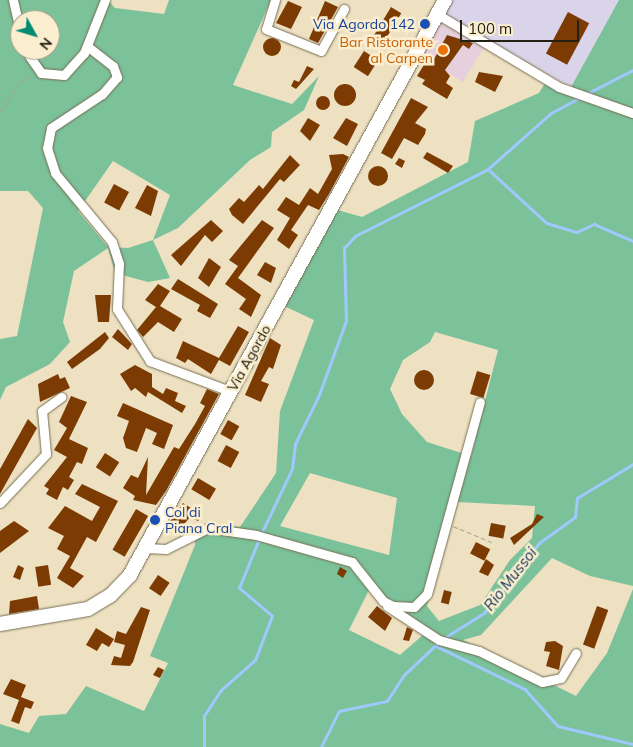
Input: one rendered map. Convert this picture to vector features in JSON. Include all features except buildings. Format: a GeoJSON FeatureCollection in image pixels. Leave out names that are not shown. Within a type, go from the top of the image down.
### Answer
{"type":"FeatureCollection","features":[{"type":"Feature","properties":{"kind":"main road","name":"Via Agordo"},"geometry":{"type":"LineString","coordinates":[[0,624],[98,604],[126,580],[445,0]]}},
{"type":"Feature","properties":{"kind":"street"},"geometry":{"type":"LineString","coordinates":[[32,60],[41,73],[64,75],[87,46],[104,0]]}},
{"type":"Feature","properties":{"kind":"street"},"geometry":{"type":"LineString","coordinates":[[275,0],[266,29],[321,52],[344,9]]}},
{"type":"Feature","properties":{"kind":"street"},"geometry":{"type":"LineString","coordinates":[[438,14],[559,88],[633,113]]}},
{"type":"Feature","properties":{"kind":"street"},"geometry":{"type":"LineString","coordinates":[[87,46],[112,66],[116,77],[102,94],[51,128],[47,148],[55,174],[112,242],[119,263],[117,309],[150,360],[230,392]]}},
{"type":"Feature","properties":{"kind":"street"},"geometry":{"type":"LineString","coordinates":[[0,503],[46,454],[42,411],[61,397]]}},
{"type":"Feature","properties":{"kind":"street"},"geometry":{"type":"LineString","coordinates":[[383,600],[409,608],[422,602],[447,523],[480,402]]}},
{"type":"Feature","properties":{"kind":"street"},"geometry":{"type":"LineString","coordinates":[[145,548],[166,549],[208,528],[260,537],[352,562],[383,600],[441,641],[479,651],[548,683],[565,675],[576,652]]}},
{"type":"Feature","properties":{"kind":"path"},"geometry":{"type":"LineString","coordinates":[[0,112],[20,82],[41,73]]}},
{"type":"Feature","properties":{"kind":"path"},"geometry":{"type":"LineString","coordinates":[[447,523],[494,543]]}},
{"type":"Feature","properties":{"kind":"shaded area"},"geometry":{"type":"Polygon","coordinates":[[[448,0],[619,0],[571,87],[441,13],[448,0]]]}},
{"type":"Feature","properties":{"kind":"shaded area"},"geometry":{"type":"Polygon","coordinates":[[[441,13],[488,42],[463,82],[416,53],[441,13]]]}},
{"type":"Feature","properties":{"kind":"green space"},"geometry":{"type":"Polygon","coordinates":[[[0,0],[108,0],[115,8],[164,14],[169,0],[271,0],[233,85],[292,104],[319,76],[304,110],[272,132],[271,147],[250,160],[178,228],[153,240],[170,278],[148,282],[115,273],[108,248],[74,271],[63,322],[70,342],[50,364],[6,387],[0,400],[0,339],[17,336],[43,208],[28,191],[0,191],[0,0]],[[113,161],[78,211],[108,247],[128,248],[153,240],[170,195],[113,161]]]}},
{"type":"Feature","properties":{"kind":"green space"},"geometry":{"type":"Polygon","coordinates":[[[619,0],[633,0],[633,586],[590,576],[552,558],[481,635],[463,640],[576,696],[607,653],[633,589],[633,747],[0,747],[0,724],[29,733],[39,716],[66,714],[86,686],[144,711],[168,663],[150,656],[195,545],[195,530],[214,525],[240,527],[276,473],[280,411],[314,320],[282,305],[334,209],[362,217],[468,162],[475,121],[539,93],[548,78],[571,87],[619,0]],[[435,332],[430,342],[403,360],[390,389],[402,414],[427,442],[471,456],[498,350],[435,332]],[[310,473],[280,526],[389,555],[397,498],[310,473]],[[457,502],[427,606],[439,621],[480,605],[510,560],[532,538],[535,506],[457,502]],[[370,588],[349,630],[400,655],[424,634],[370,588]]]}},
{"type":"Feature","properties":{"kind":"waterway"},"geometry":{"type":"LineString","coordinates":[[588,93],[633,70]]}},
{"type":"Feature","properties":{"kind":"waterway"},"geometry":{"type":"LineString","coordinates":[[261,534],[292,469],[295,444],[319,395],[346,321],[344,248],[355,236],[488,169],[551,113],[581,97]]}},
{"type":"Feature","properties":{"kind":"waterway"},"geometry":{"type":"LineString","coordinates":[[488,169],[547,223],[577,232],[594,224],[633,241]]}},
{"type":"Feature","properties":{"kind":"waterway","name":"Rio Mussoi"},"geometry":{"type":"LineString","coordinates":[[444,638],[484,613],[539,543],[575,517],[577,498],[633,464]]}},
{"type":"Feature","properties":{"kind":"waterway"},"geometry":{"type":"LineString","coordinates":[[204,747],[204,716],[220,691],[255,660],[272,616],[239,588],[259,539]]}},
{"type":"Feature","properties":{"kind":"waterway","name":"Rio Mussoi"},"geometry":{"type":"LineString","coordinates":[[321,747],[339,711],[387,701],[404,675],[438,643]]}},
{"type":"Feature","properties":{"kind":"waterway"},"geometry":{"type":"LineString","coordinates":[[436,646],[525,689],[558,726],[633,744]]}},
{"type":"Feature","properties":{"kind":"place","name":"Via Agordo 142"},"geometry":{"type":"Point","coordinates":[425,24]}},
{"type":"Feature","properties":{"kind":"place","name":"Bar Ristorante al Carpen"},"geometry":{"type":"Point","coordinates":[443,50]}},
{"type":"Feature","properties":{"kind":"place","name":"Col di Piana Cral"},"geometry":{"type":"Point","coordinates":[155,520]}}]}
